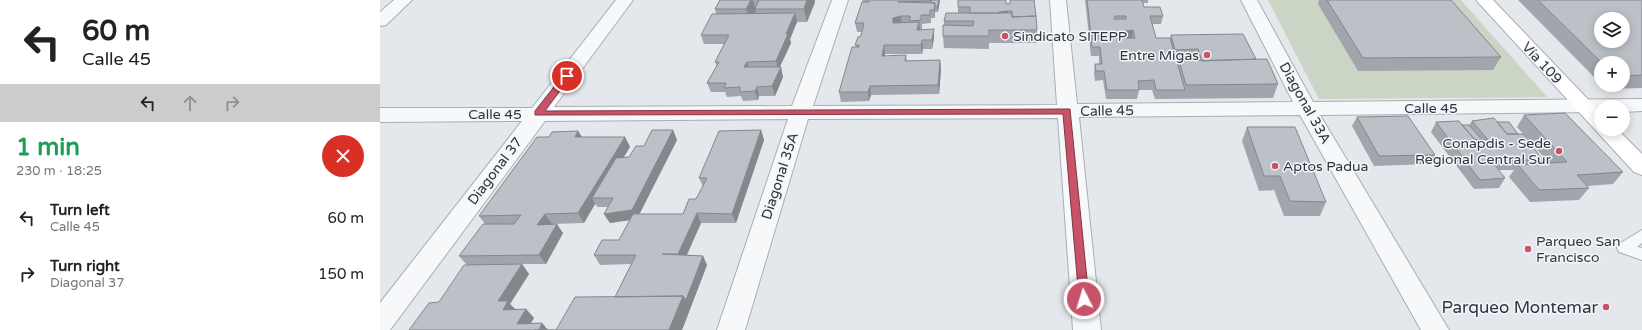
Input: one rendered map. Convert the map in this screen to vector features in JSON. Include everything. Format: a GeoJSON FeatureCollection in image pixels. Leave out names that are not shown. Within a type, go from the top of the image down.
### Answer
{"type":"FeatureCollection","features":[{"type":"Feature","properties":{"kind":"main road","name":"Vía 109"},"geometry":{"type":"LineString","coordinates":[[1484,0],[1594,118]]}},
{"type":"Feature","properties":{"kind":"main road"},"geometry":{"type":"LineString","coordinates":[[1612,136],[1642,167]]}},
{"type":"Feature","properties":{"kind":"street"},"geometry":{"type":"LineString","coordinates":[[380,21],[404,0]]}},
{"type":"Feature","properties":{"kind":"street","name":"Diagonal 37"},"geometry":{"type":"LineString","coordinates":[[380,323],[625,0]]}},
{"type":"Feature","properties":{"kind":"street","name":"Diagonal 35A"},"geometry":{"type":"LineString","coordinates":[[731,330],[800,113],[840,0]]}},
{"type":"Feature","properties":{"kind":"street"},"geometry":{"type":"LineString","coordinates":[[1058,0],[1087,330]]}},
{"type":"Feature","properties":{"kind":"street","name":"Diagonal 33A"},"geometry":{"type":"LineString","coordinates":[[1249,0],[1306,108],[1435,330]]}},
{"type":"Feature","properties":{"kind":"street","name":"Calle 45"},"geometry":{"type":"LineString","coordinates":[[380,115],[1584,107],[1642,105]]}},
{"type":"Feature","properties":{"kind":"lane"},"geometry":{"type":"LineString","coordinates":[[1642,236],[1624,248],[1642,254]]}},
{"type":"Feature","properties":{"kind":"green space"},"geometry":{"type":"Polygon","coordinates":[[[1268,0],[1461,0],[1547,97],[1319,99],[1268,0]]]}},
{"type":"Feature","properties":{"kind":"building"},"geometry":{"type":"Polygon","coordinates":[[[720,0],[751,0],[746,9],[715,9],[720,0]]]}},
{"type":"Feature","properties":{"kind":"building"},"geometry":{"type":"Polygon","coordinates":[[[759,0],[807,0],[804,9],[755,9],[759,0]]]}},
{"type":"Feature","properties":{"kind":"building"},"geometry":{"type":"Polygon","coordinates":[[[869,0],[931,0],[898,2],[935,3],[934,10],[930,10],[930,15],[921,15],[921,20],[910,21],[910,16],[893,18],[893,23],[919,22],[917,30],[934,29],[932,40],[922,40],[921,45],[884,45],[882,56],[906,55],[905,61],[940,60],[938,85],[870,86],[868,92],[839,92],[852,47],[859,47],[859,45],[855,45],[858,37],[861,36],[864,23],[855,23],[862,2],[869,2],[869,0]]]}},
{"type":"Feature","properties":{"kind":"building"},"geometry":{"type":"Polygon","coordinates":[[[931,0],[939,0],[937,7],[935,7],[935,3],[931,3],[931,0]]]}},
{"type":"Feature","properties":{"kind":"building"},"geometry":{"type":"Polygon","coordinates":[[[958,0],[1006,0],[1006,4],[1010,4],[1010,0],[1034,0],[1036,16],[1012,17],[1012,11],[999,13],[970,13],[970,7],[958,7],[958,0]]]}},
{"type":"Feature","properties":{"kind":"building"},"geometry":{"type":"Polygon","coordinates":[[[1087,0],[1142,0],[1144,7],[1160,7],[1163,16],[1150,16],[1156,38],[1170,38],[1185,90],[1156,90],[1154,80],[1138,81],[1139,90],[1107,90],[1104,71],[1096,71],[1095,64],[1102,64],[1100,47],[1092,47],[1091,39],[1135,38],[1133,30],[1118,32],[1119,35],[1091,35],[1087,0]],[[1115,16],[1114,19],[1126,19],[1126,16],[1115,16]]]}},
{"type":"Feature","properties":{"kind":"building"},"geometry":{"type":"Polygon","coordinates":[[[1327,0],[1451,0],[1501,57],[1363,58],[1327,0]]]}},
{"type":"Feature","properties":{"kind":"building"},"geometry":{"type":"Polygon","coordinates":[[[1538,0],[1642,0],[1642,75],[1630,76],[1630,56],[1595,56],[1538,0]]]}},
{"type":"Feature","properties":{"kind":"building"},"geometry":{"type":"Polygon","coordinates":[[[795,13],[786,34],[788,34],[776,61],[747,62],[744,67],[781,67],[772,86],[757,87],[755,91],[740,92],[740,87],[724,88],[726,83],[707,83],[719,62],[715,62],[729,35],[701,35],[712,14],[795,13]]]}},
{"type":"Feature","properties":{"kind":"building"},"geometry":{"type":"Polygon","coordinates":[[[946,13],[1012,13],[1012,17],[1036,16],[1037,30],[989,30],[989,36],[943,36],[943,25],[973,26],[974,21],[944,21],[946,13]]]}},
{"type":"Feature","properties":{"kind":"building"},"geometry":{"type":"Polygon","coordinates":[[[1243,34],[1256,59],[1202,61],[1198,49],[1175,50],[1171,35],[1243,34]]]}},
{"type":"Feature","properties":{"kind":"building"},"geometry":{"type":"Polygon","coordinates":[[[1267,59],[1278,84],[1186,85],[1179,61],[1267,59]]]}},
{"type":"Feature","properties":{"kind":"building"},"geometry":{"type":"Polygon","coordinates":[[[1565,113],[1623,172],[1577,175],[1589,188],[1539,190],[1518,165],[1567,162],[1524,115],[1565,113]]]}},
{"type":"Feature","properties":{"kind":"building"},"geometry":{"type":"Polygon","coordinates":[[[1408,116],[1435,155],[1379,156],[1357,117],[1408,116]]]}},
{"type":"Feature","properties":{"kind":"building"},"geometry":{"type":"Polygon","coordinates":[[[1494,118],[1507,134],[1523,134],[1543,160],[1491,160],[1505,178],[1480,180],[1436,122],[1459,121],[1475,140],[1488,140],[1472,121],[1494,118]]]}},
{"type":"Feature","properties":{"kind":"building"},"geometry":{"type":"Polygon","coordinates":[[[1497,122],[1509,122],[1518,134],[1507,134],[1497,122]]]}},
{"type":"Feature","properties":{"kind":"building"},"geometry":{"type":"Polygon","coordinates":[[[1462,125],[1469,125],[1482,140],[1475,140],[1462,125]]]}},
{"type":"Feature","properties":{"kind":"building"},"geometry":{"type":"Polygon","coordinates":[[[1247,127],[1295,127],[1326,202],[1290,201],[1280,176],[1264,176],[1247,127]]]}},
{"type":"Feature","properties":{"kind":"building"},"geometry":{"type":"Polygon","coordinates":[[[652,130],[673,130],[632,210],[604,214],[613,198],[592,198],[616,158],[629,157],[636,146],[644,146],[652,130]]]}},
{"type":"Feature","properties":{"kind":"building"},"geometry":{"type":"Polygon","coordinates":[[[761,130],[732,214],[697,213],[678,254],[662,254],[703,256],[686,300],[683,296],[615,297],[636,255],[594,255],[602,240],[619,240],[633,214],[683,214],[689,199],[696,199],[707,178],[699,178],[719,131],[761,130]]]}},
{"type":"Feature","properties":{"kind":"building"},"geometry":{"type":"Polygon","coordinates":[[[578,131],[575,137],[625,137],[578,213],[545,214],[537,225],[557,224],[539,255],[459,256],[483,224],[514,224],[521,215],[479,216],[537,137],[549,137],[552,132],[578,131]]]}},
{"type":"Feature","properties":{"kind":"building"},"geometry":{"type":"Polygon","coordinates":[[[522,264],[498,301],[508,301],[503,310],[526,309],[517,324],[542,323],[539,330],[409,330],[429,303],[439,302],[464,265],[522,264]]]}},
{"type":"Feature","properties":{"kind":"building"},"geometry":{"type":"Polygon","coordinates":[[[683,296],[669,330],[556,330],[575,297],[683,296]]]}},
{"type":"Feature","properties":{"kind":"place","name":"Sindicato SITEPP"},"geometry":{"type":"Point","coordinates":[1005,36]}},
{"type":"Feature","properties":{"kind":"place","name":"Entre Migas"},"geometry":{"type":"Point","coordinates":[1207,55]}},
{"type":"Feature","properties":{"kind":"place","name":"Conapdis - Sede Regional Central Sur"},"geometry":{"type":"Point","coordinates":[1559,151]}},
{"type":"Feature","properties":{"kind":"place","name":"Aptos Padua"},"geometry":{"type":"Point","coordinates":[1275,166]}},
{"type":"Feature","properties":{"kind":"place","name":"Parqueo San Francisco"},"geometry":{"type":"Point","coordinates":[1528,249]}},
{"type":"Feature","properties":{"kind":"place","name":"Parqueo Montemar"},"geometry":{"type":"Point","coordinates":[1606,307]}},
{"type":"Feature","properties":{"kind":"route"},"geometry":{"type":"LineString","coordinates":[[567,76],[538,113],[1067,111],[1084,299]]}}]}
